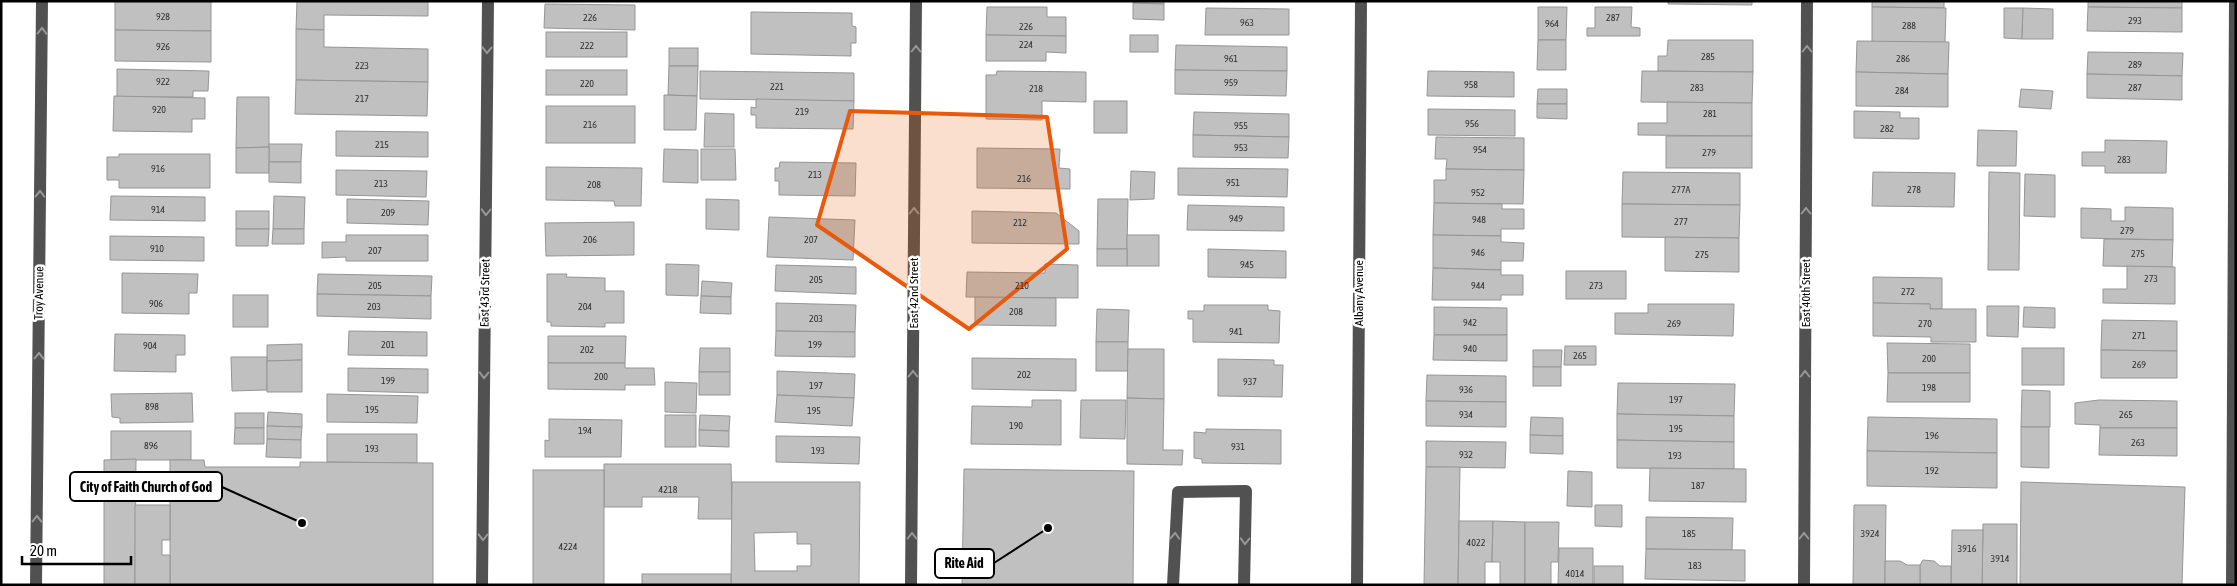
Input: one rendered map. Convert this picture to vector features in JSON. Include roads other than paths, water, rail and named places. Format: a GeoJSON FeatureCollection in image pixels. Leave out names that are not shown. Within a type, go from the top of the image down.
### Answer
{"type":"FeatureCollection","features":[{"type":"Feature","properties":{"kind":"street","name":"Troy Avenue"},"geometry":{"type":"LineString","coordinates":[[36,585],[42,1]]}},
{"type":"Feature","properties":{"kind":"street","name":"East 43rd Street"},"geometry":{"type":"LineString","coordinates":[[482,585],[488,1]]}},
{"type":"Feature","properties":{"kind":"street","name":"East 42nd Street"},"geometry":{"type":"LineString","coordinates":[[911,585],[916,1]]}},
{"type":"Feature","properties":{"kind":"street","name":"Albany Avenue"},"geometry":{"type":"LineString","coordinates":[[1357,585],[1361,1]]}},
{"type":"Feature","properties":{"kind":"street","name":"East 40th Street"},"geometry":{"type":"LineString","coordinates":[[1804,585],[1807,1]]}},
{"type":"Feature","properties":{"kind":"street"},"geometry":{"type":"LineString","coordinates":[[2232,585],[2235,1]]}},
{"type":"Feature","properties":{"kind":"street"},"geometry":{"type":"LineString","coordinates":[[1173,585],[1178,492],[1246,491],[1244,585]]}},
{"type":"Feature","properties":{"kind":"place","name":"City of Faith Church of God"},"geometry":{"type":"Point","coordinates":[302,523]}},
{"type":"Feature","properties":{"kind":"place","name":"Rite Aid"},"geometry":{"type":"Point","coordinates":[1048,528]}}]}
